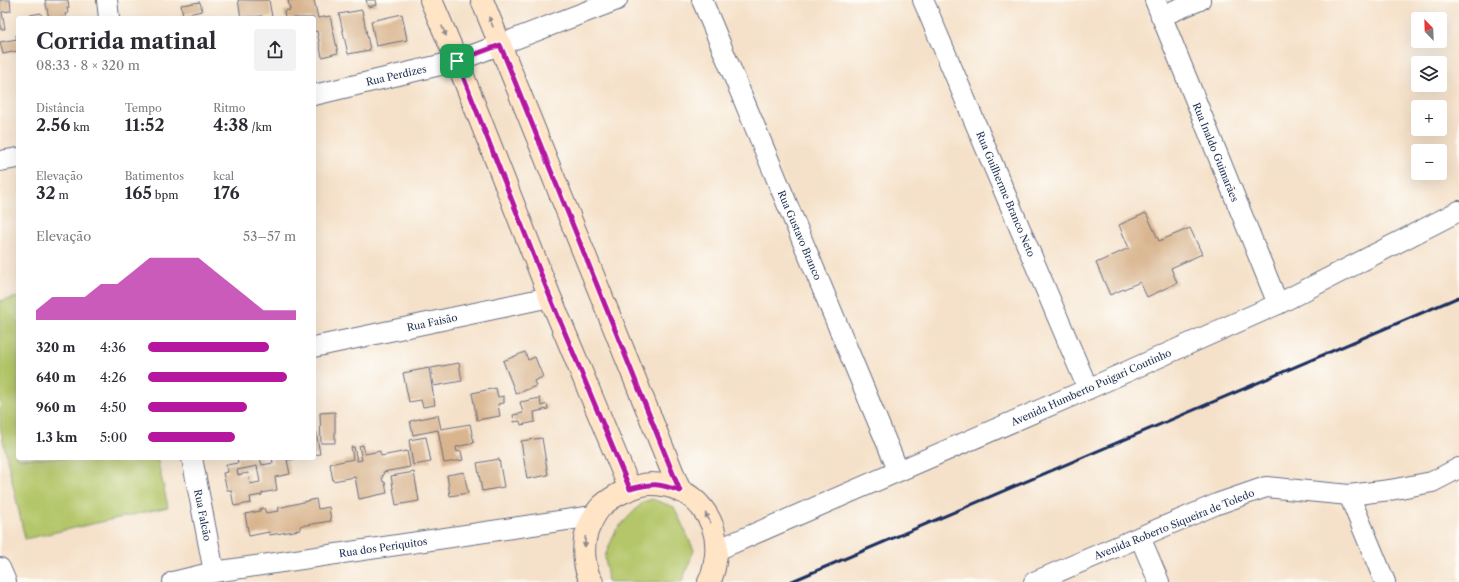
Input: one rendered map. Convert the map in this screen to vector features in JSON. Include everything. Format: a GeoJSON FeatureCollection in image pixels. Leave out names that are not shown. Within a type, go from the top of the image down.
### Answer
{"type":"FeatureCollection","features":[{"type":"Feature","properties":{"kind":"street"},"geometry":{"type":"LineString","coordinates":[[107,0],[109,16]]}},
{"type":"Feature","properties":{"kind":"street"},"geometry":{"type":"LineString","coordinates":[[431,0],[457,61],[550,297],[630,489]]}},
{"type":"Feature","properties":{"kind":"street"},"geometry":{"type":"LineString","coordinates":[[482,0],[680,491]]}},
{"type":"Feature","properties":{"kind":"street","name":"Rua Perdizes"},"geometry":{"type":"LineString","coordinates":[[316,95],[457,61],[617,0]]}},
{"type":"Feature","properties":{"kind":"street","name":"Rua Gustavo Branco"},"geometry":{"type":"LineString","coordinates":[[702,0],[898,470]]}},
{"type":"Feature","properties":{"kind":"street","name":"Rua Guilherme Branco Neto"},"geometry":{"type":"LineString","coordinates":[[923,0],[1088,389]]}},
{"type":"Feature","properties":{"kind":"street"},"geometry":{"type":"LineString","coordinates":[[1158,8],[1200,0]]}},
{"type":"Feature","properties":{"kind":"street","name":"Rua Inaldo Guimarães"},"geometry":{"type":"LineString","coordinates":[[1158,8],[1278,304]]}},
{"type":"Feature","properties":{"kind":"street"},"geometry":{"type":"LineString","coordinates":[[0,161],[16,158]]}},
{"type":"Feature","properties":{"kind":"street","name":"Avenida Humberto Puigari Coutinho"},"geometry":{"type":"LineString","coordinates":[[717,550],[898,470],[1088,389],[1278,304],[1459,211]]}},
{"type":"Feature","properties":{"kind":"street","name":"Rua Faisão"},"geometry":{"type":"LineString","coordinates":[[316,347],[550,297]]}},
{"type":"Feature","properties":{"kind":"street","name":"Rua Falcão"},"geometry":{"type":"LineString","coordinates":[[192,460],[214,572]]}},
{"type":"Feature","properties":{"kind":"street","name":"Avenida Roberto Siqueira de Toledo"},"geometry":{"type":"LineString","coordinates":[[1034,582],[1217,504],[1266,487],[1349,495],[1390,490],[1432,482],[1459,468]]}},
{"type":"Feature","properties":{"kind":"street"},"geometry":{"type":"LineString","coordinates":[[592,582],[584,558],[585,536],[594,516],[604,502],[630,489],[650,484],[666,486],[680,491],[697,502],[709,518],[716,536],[717,550],[712,575],[708,582]]}},
{"type":"Feature","properties":{"kind":"street"},"geometry":{"type":"LineString","coordinates":[[1349,495],[1385,582]]}},
{"type":"Feature","properties":{"kind":"street","name":"Rua dos Periquitos"},"geometry":{"type":"LineString","coordinates":[[173,582],[214,572],[594,516]]}},
{"type":"Feature","properties":{"kind":"street"},"geometry":{"type":"LineString","coordinates":[[1140,537],[1159,582]]}},
{"type":"Feature","properties":{"kind":"street"},"geometry":{"type":"LineString","coordinates":[[0,568],[6,582]]}},
{"type":"Feature","properties":{"kind":"green space"},"geometry":{"type":"Polygon","coordinates":[[[16,297],[16,460],[157,460],[168,507],[25,539],[0,427],[0,301],[16,297]]]}},
{"type":"Feature","properties":{"kind":"green space"},"geometry":{"type":"Polygon","coordinates":[[[652,499],[674,507],[694,550],[682,582],[608,582],[605,556],[616,530],[643,502],[652,499]]]}},
{"type":"Feature","properties":{"kind":"building"},"geometry":{"type":"Polygon","coordinates":[[[0,0],[10,0],[11,11],[2,12],[5,29],[0,29],[0,0]]]}},
{"type":"Feature","properties":{"kind":"building"},"geometry":{"type":"Polygon","coordinates":[[[45,0],[68,0],[69,8],[67,8],[68,13],[65,14],[66,16],[49,16],[45,0]]]}},
{"type":"Feature","properties":{"kind":"building"},"geometry":{"type":"Polygon","coordinates":[[[238,0],[269,0],[272,16],[241,16],[238,0]]]}},
{"type":"Feature","properties":{"kind":"building"},"geometry":{"type":"Polygon","coordinates":[[[288,0],[314,0],[318,18],[330,16],[338,53],[322,57],[316,31],[316,16],[285,16],[284,11],[290,10],[288,0]]]}},
{"type":"Feature","properties":{"kind":"building"},"geometry":{"type":"Polygon","coordinates":[[[366,0],[376,0],[377,5],[368,7],[366,0]]]}},
{"type":"Feature","properties":{"kind":"building"},"geometry":{"type":"Polygon","coordinates":[[[200,2],[202,11],[183,15],[181,5],[200,2]]]}},
{"type":"Feature","properties":{"kind":"building"},"geometry":{"type":"Polygon","coordinates":[[[362,10],[370,50],[348,54],[339,14],[362,10]]]}},
{"type":"Feature","properties":{"kind":"building"},"geometry":{"type":"Polygon","coordinates":[[[41,13],[42,16],[25,16],[41,13]]]}},
{"type":"Feature","properties":{"kind":"building"},"geometry":{"type":"Polygon","coordinates":[[[402,14],[407,40],[376,46],[371,21],[402,14]]]}},
{"type":"Feature","properties":{"kind":"building"},"geometry":{"type":"Polygon","coordinates":[[[16,39],[16,51],[3,54],[0,42],[16,39]]]}},
{"type":"Feature","properties":{"kind":"building"},"geometry":{"type":"Polygon","coordinates":[[[1146,213],[1159,241],[1190,228],[1202,254],[1171,268],[1177,283],[1147,297],[1140,282],[1110,295],[1096,263],[1129,248],[1119,225],[1146,213]]]}},
{"type":"Feature","properties":{"kind":"building"},"geometry":{"type":"Polygon","coordinates":[[[525,352],[528,360],[535,357],[543,377],[534,381],[536,386],[516,394],[503,361],[525,352]]]}},
{"type":"Feature","properties":{"kind":"building"},"geometry":{"type":"Polygon","coordinates":[[[459,363],[462,381],[434,386],[431,368],[459,363]]]}},
{"type":"Feature","properties":{"kind":"building"},"geometry":{"type":"Polygon","coordinates":[[[429,368],[435,405],[423,407],[421,400],[409,402],[403,373],[429,368]]]}},
{"type":"Feature","properties":{"kind":"building"},"geometry":{"type":"Polygon","coordinates":[[[496,388],[498,397],[504,396],[504,403],[498,404],[500,416],[477,420],[472,393],[496,388]]]}},
{"type":"Feature","properties":{"kind":"building"},"geometry":{"type":"Polygon","coordinates":[[[540,398],[541,406],[547,404],[548,409],[534,412],[535,422],[521,425],[520,421],[514,422],[513,415],[523,413],[520,402],[540,398]]]}},
{"type":"Feature","properties":{"kind":"building"},"geometry":{"type":"Polygon","coordinates":[[[335,412],[335,443],[321,443],[320,413],[335,412]]]}},
{"type":"Feature","properties":{"kind":"building"},"geometry":{"type":"Polygon","coordinates":[[[438,415],[441,429],[470,424],[474,443],[456,447],[457,452],[461,451],[463,460],[444,463],[438,430],[413,435],[410,421],[438,415]]]}},
{"type":"Feature","properties":{"kind":"building"},"geometry":{"type":"Polygon","coordinates":[[[316,432],[320,454],[316,455],[316,432]]]}},
{"type":"Feature","properties":{"kind":"building"},"geometry":{"type":"Polygon","coordinates":[[[426,437],[431,462],[413,465],[409,440],[426,437]]]}},
{"type":"Feature","properties":{"kind":"building"},"geometry":{"type":"Polygon","coordinates":[[[542,438],[548,475],[527,479],[521,441],[542,438]]]}},
{"type":"Feature","properties":{"kind":"building"},"geometry":{"type":"Polygon","coordinates":[[[363,445],[365,454],[380,451],[381,456],[407,451],[410,467],[383,472],[383,482],[385,482],[387,493],[359,499],[355,477],[333,481],[330,464],[353,459],[351,447],[354,447],[357,461],[362,460],[359,446],[363,445]]]}},
{"type":"Feature","properties":{"kind":"building"},"geometry":{"type":"Polygon","coordinates":[[[499,459],[504,487],[482,491],[477,463],[499,459]]]}},
{"type":"Feature","properties":{"kind":"building"},"geometry":{"type":"Polygon","coordinates":[[[237,460],[261,460],[262,465],[273,463],[272,460],[287,460],[290,474],[275,477],[277,490],[250,497],[251,503],[234,506],[231,490],[227,490],[223,473],[228,472],[226,465],[238,463],[237,460]],[[257,466],[237,470],[238,475],[248,473],[250,484],[260,482],[257,466]]]}},
{"type":"Feature","properties":{"kind":"building"},"geometry":{"type":"Polygon","coordinates":[[[414,472],[419,501],[396,505],[391,476],[414,472]]]}},
{"type":"Feature","properties":{"kind":"building"},"geometry":{"type":"Polygon","coordinates":[[[464,472],[468,493],[450,496],[447,475],[464,472]]]}},
{"type":"Feature","properties":{"kind":"building"},"geometry":{"type":"Polygon","coordinates":[[[316,499],[318,509],[329,507],[331,521],[300,526],[300,530],[270,535],[269,532],[249,536],[245,514],[260,511],[260,509],[264,508],[266,513],[279,511],[278,508],[316,499]]]}},
{"type":"Feature","properties":{"kind":"railway"},"geometry":{"type":"LineString","coordinates":[[790,582],[1459,297]]}},
{"type":"Feature","properties":{"kind":"route"},"geometry":{"type":"LineString","coordinates":[[500,45],[680,491],[666,486],[650,484],[630,489],[550,297],[457,61],[500,45]]}}]}
